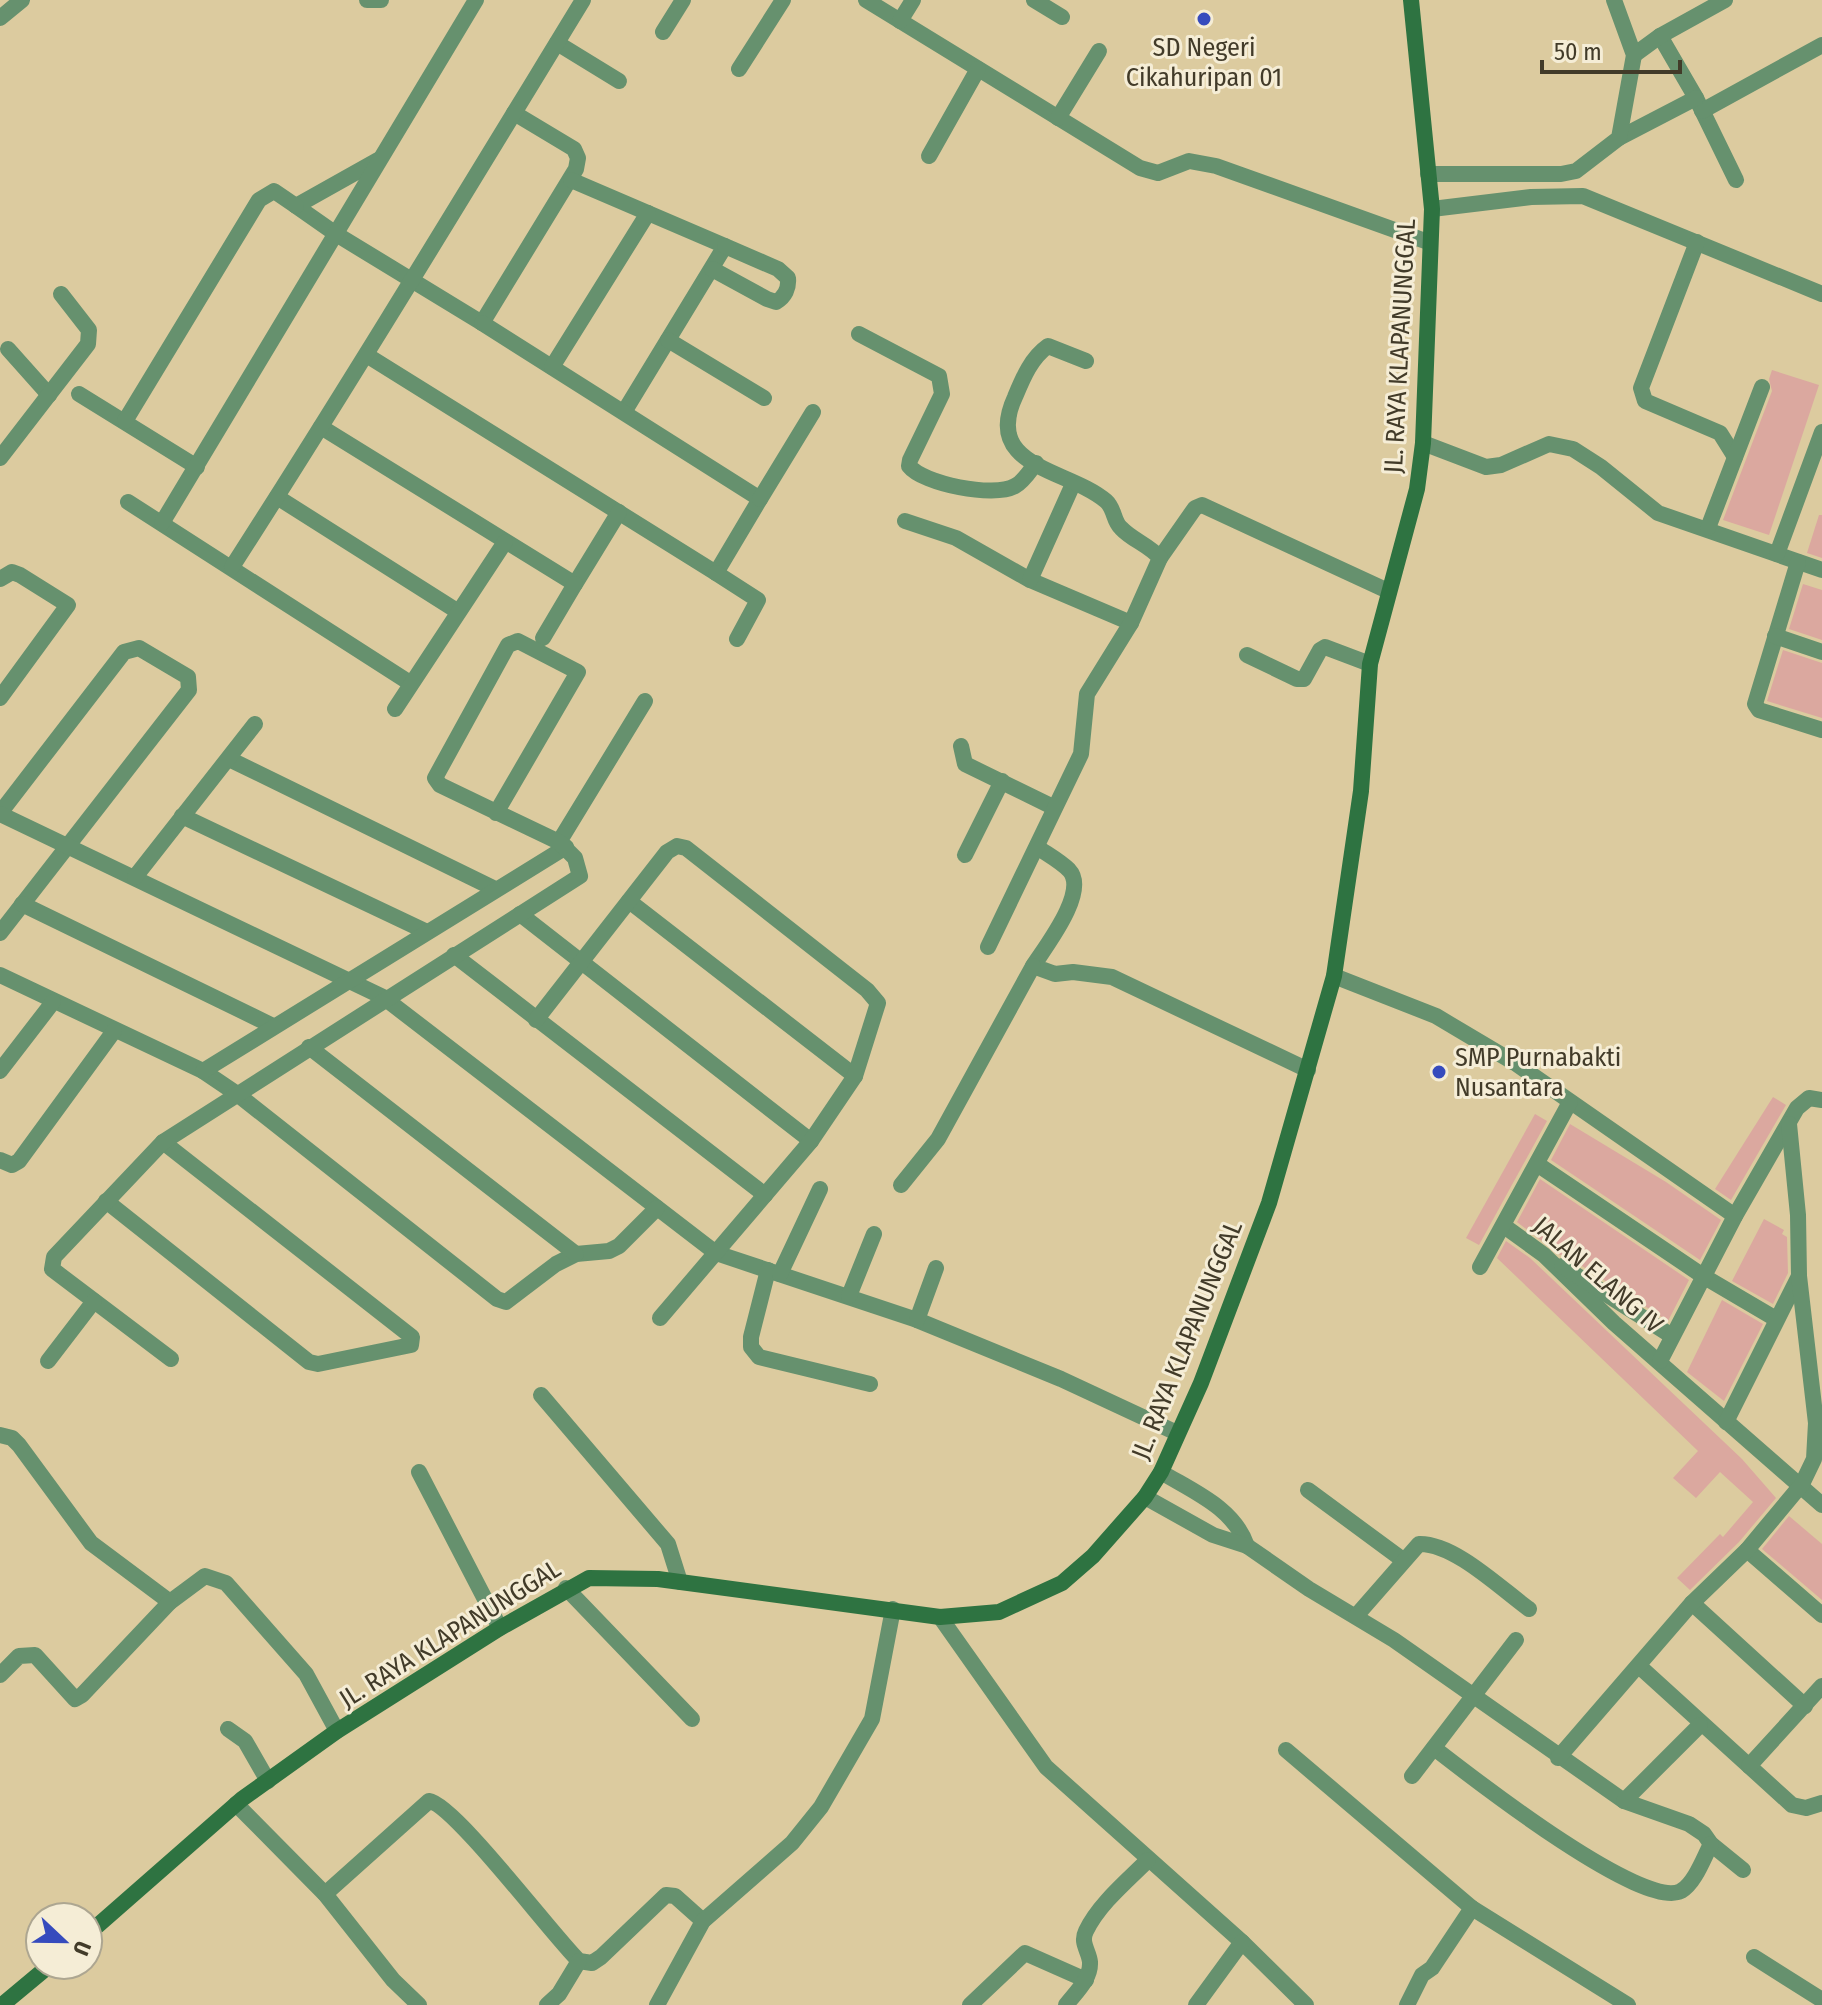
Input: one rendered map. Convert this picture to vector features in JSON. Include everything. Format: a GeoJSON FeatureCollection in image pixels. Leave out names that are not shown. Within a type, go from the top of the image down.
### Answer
{"type":"FeatureCollection","features":[{"type":"Feature","properties":{"kind":"street"},"geometry":{"type":"LineString","coordinates":[[0,18],[22,0]]}},
{"type":"Feature","properties":{"kind":"street"},"geometry":{"type":"LineString","coordinates":[[367,0],[381,0]]}},
{"type":"Feature","properties":{"kind":"street"},"geometry":{"type":"LineString","coordinates":[[162,523],[476,0]]}},
{"type":"Feature","properties":{"kind":"street"},"geometry":{"type":"LineString","coordinates":[[232,567],[368,356],[410,279],[583,0]]}},
{"type":"Feature","properties":{"kind":"street"},"geometry":{"type":"LineString","coordinates":[[663,32],[683,0]]}},
{"type":"Feature","properties":{"kind":"street"},"geometry":{"type":"LineString","coordinates":[[739,69],[783,0]]}},
{"type":"Feature","properties":{"kind":"street"},"geometry":{"type":"LineString","coordinates":[[900,21],[913,0]]}},
{"type":"Feature","properties":{"kind":"street"},"geometry":{"type":"LineString","coordinates":[[1034,0],[1062,17]]}},
{"type":"Feature","properties":{"kind":"street","name":"JL. RAYA KLAPANUNGGAL"},"geometry":{"type":"LineString","coordinates":[[104,1920],[236,1804],[337,1731],[500,1628],[566,1588],[589,1578],[680,1582],[940,1617],[999,1612],[1062,1583],[1093,1556],[1145,1497],[1161,1472],[1210,1362],[1269,1203],[1334,976],[1361,791],[1370,664],[1417,489],[1423,443],[1428,242],[1432,209],[1411,0]]}},
{"type":"Feature","properties":{"kind":"street"},"geometry":{"type":"LineString","coordinates":[[1614,0],[1634,55],[1619,138]]}},
{"type":"Feature","properties":{"kind":"street"},"geometry":{"type":"LineString","coordinates":[[1634,55],[1718,2]]}},
{"type":"Feature","properties":{"kind":"street"},"geometry":{"type":"LineString","coordinates":[[877,3],[900,21],[1140,168],[1158,173],[1189,161],[1216,166],[1428,242]]}},
{"type":"Feature","properties":{"kind":"street"},"geometry":{"type":"LineString","coordinates":[[1660,36],[1699,104],[1736,180]]}},
{"type":"Feature","properties":{"kind":"street"},"geometry":{"type":"LineString","coordinates":[[557,43],[619,81]]}},
{"type":"Feature","properties":{"kind":"street"},"geometry":{"type":"LineString","coordinates":[[1428,174],[1526,176],[1576,171],[1619,138],[1699,104],[1822,45]]}},
{"type":"Feature","properties":{"kind":"street"},"geometry":{"type":"LineString","coordinates":[[1058,118],[1099,51]]}},
{"type":"Feature","properties":{"kind":"street"},"geometry":{"type":"LineString","coordinates":[[929,156],[978,69]]}},
{"type":"Feature","properties":{"kind":"street"},"geometry":{"type":"LineString","coordinates":[[482,323],[571,180],[578,158],[574,149],[514,113]]}},
{"type":"Feature","properties":{"kind":"street"},"geometry":{"type":"LineString","coordinates":[[296,206],[379,159]]}},
{"type":"Feature","properties":{"kind":"street"},"geometry":{"type":"LineString","coordinates":[[1576,171],[1583,196]]}},
{"type":"Feature","properties":{"kind":"street"},"geometry":{"type":"LineString","coordinates":[[571,180],[778,269],[788,278],[789,285],[776,302],[712,269]]}},
{"type":"Feature","properties":{"kind":"street"},"geometry":{"type":"LineString","coordinates":[[125,421],[259,200],[274,191],[336,234],[760,499]]}},
{"type":"Feature","properties":{"kind":"street"},"geometry":{"type":"LineString","coordinates":[[1432,209],[1531,197],[1583,196],[1822,294]]}},
{"type":"Feature","properties":{"kind":"street"},"geometry":{"type":"LineString","coordinates":[[552,367],[648,213]]}},
{"type":"Feature","properties":{"kind":"street"},"geometry":{"type":"LineString","coordinates":[[1697,242],[1656,343],[1641,388],[1642,395],[1645,401],[1720,433],[1735,457]]}},
{"type":"Feature","properties":{"kind":"street"},"geometry":{"type":"LineString","coordinates":[[624,412],[725,246]]}},
{"type":"Feature","properties":{"kind":"street"},"geometry":{"type":"LineString","coordinates":[[1,454],[49,395],[90,336],[61,294]]}},
{"type":"Feature","properties":{"kind":"street"},"geometry":{"type":"LineString","coordinates":[[859,334],[939,376],[942,394],[910,460],[909,466],[915,474],[957,486],[1002,491],[1018,485],[1036,463]]}},
{"type":"Feature","properties":{"kind":"street"},"geometry":{"type":"LineString","coordinates":[[668,340],[764,398]]}},
{"type":"Feature","properties":{"kind":"street"},"geometry":{"type":"LineString","coordinates":[[1086,361],[1048,346],[1037,354],[1007,415],[1006,434],[1014,447],[1036,463],[1106,501],[1122,530],[1160,558]]}},
{"type":"Feature","properties":{"kind":"street"},"geometry":{"type":"LineString","coordinates":[[8,349],[49,395]]}},
{"type":"Feature","properties":{"kind":"street"},"geometry":{"type":"LineString","coordinates":[[368,356],[758,600],[737,639]]}},
{"type":"Feature","properties":{"kind":"street"},"geometry":{"type":"LineString","coordinates":[[1708,528],[1762,387]]}},
{"type":"Feature","properties":{"kind":"street"},"geometry":{"type":"LineString","coordinates":[[79,394],[197,467]]}},
{"type":"Feature","properties":{"kind":"street"},"geometry":{"type":"LineString","coordinates":[[716,573],[813,412]]}},
{"type":"Feature","properties":{"kind":"street"},"geometry":{"type":"LineString","coordinates":[[321,427],[575,584]]}},
{"type":"Feature","properties":{"kind":"street"},"geometry":{"type":"LineString","coordinates":[[1777,554],[1822,432]]}},
{"type":"Feature","properties":{"kind":"street"},"geometry":{"type":"LineString","coordinates":[[1423,443],[1486,467],[1501,465],[1549,444],[1573,449],[1601,467],[1658,513],[1822,570]]}},
{"type":"Feature","properties":{"kind":"street"},"geometry":{"type":"LineString","coordinates":[[1030,580],[1073,484]]}},
{"type":"Feature","properties":{"kind":"street"},"geometry":{"type":"LineString","coordinates":[[277,497],[457,611]]}},
{"type":"Feature","properties":{"kind":"street"},"geometry":{"type":"LineString","coordinates":[[128,502],[410,683]]}},
{"type":"Feature","properties":{"kind":"street"},"geometry":{"type":"LineString","coordinates":[[988,947],[1081,754],[1087,694],[1131,623],[1160,558],[1195,508],[1202,505],[1388,591]]}},
{"type":"Feature","properties":{"kind":"street"},"geometry":{"type":"LineString","coordinates":[[543,638],[619,512]]}},
{"type":"Feature","properties":{"kind":"street"},"geometry":{"type":"LineString","coordinates":[[905,521],[956,538],[1030,580],[1131,623]]}},
{"type":"Feature","properties":{"kind":"street"},"geometry":{"type":"LineString","coordinates":[[395,709],[505,542]]}},
{"type":"Feature","properties":{"kind":"street"},"geometry":{"type":"LineString","coordinates":[[1798,562],[1755,704],[1759,710],[1822,730]]}},
{"type":"Feature","properties":{"kind":"street"},"geometry":{"type":"LineString","coordinates":[[0,579],[12,572],[20,575],[68,605],[0,698]]}},
{"type":"Feature","properties":{"kind":"street"},"geometry":{"type":"LineString","coordinates":[[1775,636],[1822,652]]}},
{"type":"Feature","properties":{"kind":"street"},"geometry":{"type":"LineString","coordinates":[[171,1359],[52,1269],[51,1262],[163,1142],[384,998],[580,876],[575,858],[562,844],[496,813],[440,785],[435,775],[508,645],[518,641],[578,672],[496,813]]}},
{"type":"Feature","properties":{"kind":"street"},"geometry":{"type":"LineString","coordinates":[[0,933],[66,847],[189,690],[188,677],[139,648],[124,652],[0,813],[66,847],[135,877],[384,998],[716,1253],[917,1320],[1061,1379],[1177,1433]]}},
{"type":"Feature","properties":{"kind":"street"},"geometry":{"type":"LineString","coordinates":[[1247,655],[1302,679],[1324,648],[1370,664]]}},
{"type":"Feature","properties":{"kind":"street"},"geometry":{"type":"LineString","coordinates":[[203,1071],[273,1026],[354,982],[562,844],[645,701]]}},
{"type":"Feature","properties":{"kind":"street"},"geometry":{"type":"LineString","coordinates":[[135,877],[255,724]]}},
{"type":"Feature","properties":{"kind":"street"},"geometry":{"type":"LineString","coordinates":[[961,746],[965,764],[1053,807]]}},
{"type":"Feature","properties":{"kind":"street"},"geometry":{"type":"LineString","coordinates":[[229,759],[495,889]]}},
{"type":"Feature","properties":{"kind":"street"},"geometry":{"type":"LineString","coordinates":[[965,855],[1002,781]]}},
{"type":"Feature","properties":{"kind":"street"},"geometry":{"type":"LineString","coordinates":[[182,816],[427,932]]}},
{"type":"Feature","properties":{"kind":"street"},"geometry":{"type":"LineString","coordinates":[[536,1020],[667,852],[677,846],[686,848],[867,990],[878,1003],[855,1076],[811,1141],[660,1318]]}},
{"type":"Feature","properties":{"kind":"street"},"geometry":{"type":"LineString","coordinates":[[901,1185],[938,1139],[1073,899],[1076,883],[1071,871],[1037,847]]}},
{"type":"Feature","properties":{"kind":"street"},"geometry":{"type":"LineString","coordinates":[[629,901],[855,1076]]}},
{"type":"Feature","properties":{"kind":"street"},"geometry":{"type":"LineString","coordinates":[[22,904],[273,1026]]}},
{"type":"Feature","properties":{"kind":"street"},"geometry":{"type":"LineString","coordinates":[[520,914],[811,1141]]}},
{"type":"Feature","properties":{"kind":"street"},"geometry":{"type":"LineString","coordinates":[[454,955],[765,1195]]}},
{"type":"Feature","properties":{"kind":"street"},"geometry":{"type":"LineString","coordinates":[[1033,966],[1055,974],[1073,972],[1112,977],[1308,1070]]}},
{"type":"Feature","properties":{"kind":"street"},"geometry":{"type":"LineString","coordinates":[[0,975],[203,1071],[237,1094],[497,1299],[506,1302],[556,1264],[576,1254],[609,1251],[619,1246],[657,1208]]}},
{"type":"Feature","properties":{"kind":"street"},"geometry":{"type":"LineString","coordinates":[[1334,976],[1436,1016],[1570,1102],[1735,1216]]}},
{"type":"Feature","properties":{"kind":"street"},"geometry":{"type":"LineString","coordinates":[[0,1071],[53,1002]]}},
{"type":"Feature","properties":{"kind":"street"},"geometry":{"type":"LineString","coordinates":[[0,1160],[12,1165],[19,1161],[114,1031]]}},
{"type":"Feature","properties":{"kind":"street"},"geometry":{"type":"LineString","coordinates":[[309,1047],[576,1254]]}},
{"type":"Feature","properties":{"kind":"street"},"geometry":{"type":"LineString","coordinates":[[1660,1361],[1735,1216],[1797,1108],[1809,1098],[1822,1100]]}},
{"type":"Feature","properties":{"kind":"street"},"geometry":{"type":"LineString","coordinates":[[1480,1267],[1570,1102]]}},
{"type":"Feature","properties":{"kind":"street"},"geometry":{"type":"LineString","coordinates":[[1558,1758],[1692,1603],[1747,1550],[1802,1484],[1814,1459],[1816,1423],[1799,1276],[1798,1215],[1789,1124]]}},
{"type":"Feature","properties":{"kind":"street"},"geometry":{"type":"LineString","coordinates":[[106,1201],[309,1362],[318,1364],[411,1345],[412,1337],[163,1142]]}},
{"type":"Feature","properties":{"kind":"street"},"geometry":{"type":"LineString","coordinates":[[1537,1164],[1703,1276],[1776,1319]]}},
{"type":"Feature","properties":{"kind":"street"},"geometry":{"type":"LineString","coordinates":[[820,1189],[774,1272],[751,1337],[751,1347],[759,1357],[870,1384]]}},
{"type":"Feature","properties":{"kind":"street","name":"JALAN ELANG IV"},"geometry":{"type":"LineString","coordinates":[[1504,1226],[1544,1255],[1614,1323],[1802,1484],[1822,1505]]}},
{"type":"Feature","properties":{"kind":"street"},"geometry":{"type":"LineString","coordinates":[[849,1296],[874,1234]]}},
{"type":"Feature","properties":{"kind":"street"},"geometry":{"type":"LineString","coordinates":[[1544,1255],[1672,1336]]}},
{"type":"Feature","properties":{"kind":"street"},"geometry":{"type":"LineString","coordinates":[[917,1320],[936,1268]]}},
{"type":"Feature","properties":{"kind":"street"},"geometry":{"type":"LineString","coordinates":[[1726,1422],[1799,1276]]}},
{"type":"Feature","properties":{"kind":"street"},"geometry":{"type":"LineString","coordinates":[[48,1361],[94,1301]]}},
{"type":"Feature","properties":{"kind":"street"},"geometry":{"type":"LineString","coordinates":[[541,1395],[668,1544],[680,1582]]}},
{"type":"Feature","properties":{"kind":"street"},"geometry":{"type":"LineString","coordinates":[[0,1435],[12,1438],[19,1445],[91,1543],[170,1602]]}},
{"type":"Feature","properties":{"kind":"street"},"geometry":{"type":"LineString","coordinates":[[419,1472],[500,1628]]}},
{"type":"Feature","properties":{"kind":"street"},"geometry":{"type":"LineString","coordinates":[[1161,1472],[1224,1511],[1241,1529],[1247,1546]]}},
{"type":"Feature","properties":{"kind":"street"},"geometry":{"type":"LineString","coordinates":[[1308,1490],[1403,1560]]}},
{"type":"Feature","properties":{"kind":"street"},"geometry":{"type":"LineString","coordinates":[[1145,1497],[1213,1535],[1247,1546],[1472,1694],[1558,1758],[1624,1801],[1689,1824],[1743,1870]]}},
{"type":"Feature","properties":{"kind":"street"},"geometry":{"type":"LineString","coordinates":[[1356,1616],[1419,1544],[1434,1543],[1529,1609]]}},
{"type":"Feature","properties":{"kind":"street"},"geometry":{"type":"LineString","coordinates":[[1747,1550],[1822,1615]]}},
{"type":"Feature","properties":{"kind":"street"},"geometry":{"type":"LineString","coordinates":[[0,1675],[19,1656],[35,1655],[75,1699],[170,1602],[205,1576],[226,1583],[306,1674],[337,1731]]}},
{"type":"Feature","properties":{"kind":"street"},"geometry":{"type":"LineString","coordinates":[[566,1588],[692,1719]]}},
{"type":"Feature","properties":{"kind":"street"},"geometry":{"type":"LineString","coordinates":[[1692,1603],[1805,1706]]}},
{"type":"Feature","properties":{"kind":"street"},"geometry":{"type":"LineString","coordinates":[[657,2005],[703,1921],[792,1843],[821,1807],[872,1719],[893,1609]]}},
{"type":"Feature","properties":{"kind":"street"},"geometry":{"type":"LineString","coordinates":[[940,1617],[1010,1721],[1046,1767],[1242,1942],[1306,2005]]}},
{"type":"Feature","properties":{"kind":"street"},"geometry":{"type":"LineString","coordinates":[[1412,1776],[1516,1640]]}},
{"type":"Feature","properties":{"kind":"street"},"geometry":{"type":"LineString","coordinates":[[1639,1666],[1700,1725],[1792,1805],[1806,1808],[1822,1803]]}},
{"type":"Feature","properties":{"kind":"street"},"geometry":{"type":"LineString","coordinates":[[1749,1766],[1822,1686]]}},
{"type":"Feature","properties":{"kind":"street"},"geometry":{"type":"LineString","coordinates":[[1624,1801],[1700,1725]]}},
{"type":"Feature","properties":{"kind":"street"},"geometry":{"type":"LineString","coordinates":[[228,1729],[245,1741],[268,1781]]}},
{"type":"Feature","properties":{"kind":"street"},"geometry":{"type":"LineString","coordinates":[[1434,1748],[1578,1853],[1661,1891],[1677,1892],[1686,1887],[1711,1844]]}},
{"type":"Feature","properties":{"kind":"street"},"geometry":{"type":"LineString","coordinates":[[1286,1750],[1472,1908],[1628,2005]]}},
{"type":"Feature","properties":{"kind":"street"},"geometry":{"type":"LineString","coordinates":[[325,1894],[429,1801],[436,1802],[579,1961],[592,1963],[601,1957],[666,1895],[675,1896],[703,1921]]}},
{"type":"Feature","properties":{"kind":"street"},"geometry":{"type":"LineString","coordinates":[[236,1804],[325,1894],[393,1980],[419,2005]]}},
{"type":"Feature","properties":{"kind":"street"},"geometry":{"type":"LineString","coordinates":[[1066,2005],[1086,1980],[1090,1962],[1083,1941],[1086,1932],[1111,1898],[1148,1860]]}},
{"type":"Feature","properties":{"kind":"street"},"geometry":{"type":"LineString","coordinates":[[1407,2005],[1422,1975],[1432,1968],[1472,1908]]}},
{"type":"Feature","properties":{"kind":"street"},"geometry":{"type":"LineString","coordinates":[[1196,2005],[1242,1942]]}},
{"type":"Feature","properties":{"kind":"street"},"geometry":{"type":"LineString","coordinates":[[970,2005],[1025,1953],[1086,1980]]}},
{"type":"Feature","properties":{"kind":"street"},"geometry":{"type":"LineString","coordinates":[[1754,1957],[1822,2000]]}},
{"type":"Feature","properties":{"kind":"street"},"geometry":{"type":"LineString","coordinates":[[547,2005],[559,1994],[579,1961]]}},
{"type":"Feature","properties":{"kind":"street"},"geometry":{"type":"LineString","coordinates":[[2,2005],[31,1981]]}},
{"type":"Feature","properties":{"kind":"building"},"geometry":{"type":"Polygon","coordinates":[[[1772,370],[1819,385],[1769,535],[1723,520],[1772,391],[1769,379],[1772,370]]]}},
{"type":"Feature","properties":{"kind":"building"},"geometry":{"type":"Polygon","coordinates":[[[1819,515],[1822,515],[1822,558],[1807,553],[1819,515]]]}},
{"type":"Feature","properties":{"kind":"building"},"geometry":{"type":"Polygon","coordinates":[[[1803,584],[1822,590],[1822,640],[1789,629],[1803,584]]]}},
{"type":"Feature","properties":{"kind":"building"},"geometry":{"type":"Polygon","coordinates":[[[1783,650],[1822,663],[1822,718],[1767,701],[1783,650]]]}},
{"type":"Feature","properties":{"kind":"building"},"geometry":{"type":"Polygon","coordinates":[[[1773,1097],[1786,1105],[1731,1200],[1715,1189],[1773,1097]]]}},
{"type":"Feature","properties":{"kind":"building"},"geometry":{"type":"Polygon","coordinates":[[[1535,1114],[1547,1121],[1479,1245],[1466,1238],[1535,1114]]]}},
{"type":"Feature","properties":{"kind":"building"},"geometry":{"type":"Polygon","coordinates":[[[1570,1124],[1666,1182],[1721,1220],[1700,1260],[1551,1160],[1570,1124]]]}},
{"type":"Feature","properties":{"kind":"building"},"geometry":{"type":"Polygon","coordinates":[[[1540,1179],[1689,1280],[1668,1321],[1568,1257],[1560,1255],[1517,1222],[1540,1179]]]}},
{"type":"Feature","properties":{"kind":"building"},"geometry":{"type":"Polygon","coordinates":[[[1764,1219],[1784,1230],[1782,1234],[1787,1237],[1788,1273],[1773,1304],[1732,1281],[1764,1219]]]}},
{"type":"Feature","properties":{"kind":"building"},"geometry":{"type":"Polygon","coordinates":[[[1506,1241],[1530,1258],[1742,1459],[1776,1498],[1739,1542],[1690,1590],[1677,1578],[1720,1534],[1723,1537],[1753,1502],[1720,1472],[1696,1498],[1673,1478],[1698,1451],[1497,1258],[1506,1241]]]}},
{"type":"Feature","properties":{"kind":"building"},"geometry":{"type":"Polygon","coordinates":[[[1722,1300],[1763,1324],[1724,1401],[1687,1372],[1722,1300]]]}},
{"type":"Feature","properties":{"kind":"building"},"geometry":{"type":"Polygon","coordinates":[[[1789,1516],[1822,1544],[1822,1600],[1762,1549],[1789,1516]]]}},
{"type":"Feature","properties":{"kind":"place","name":"SD Negeri Cikahuripan 01"},"geometry":{"type":"Point","coordinates":[1204,19]}},
{"type":"Feature","properties":{"kind":"place","name":"SMP Purnabakti Nusantara"},"geometry":{"type":"Point","coordinates":[1439,1072]}}]}
